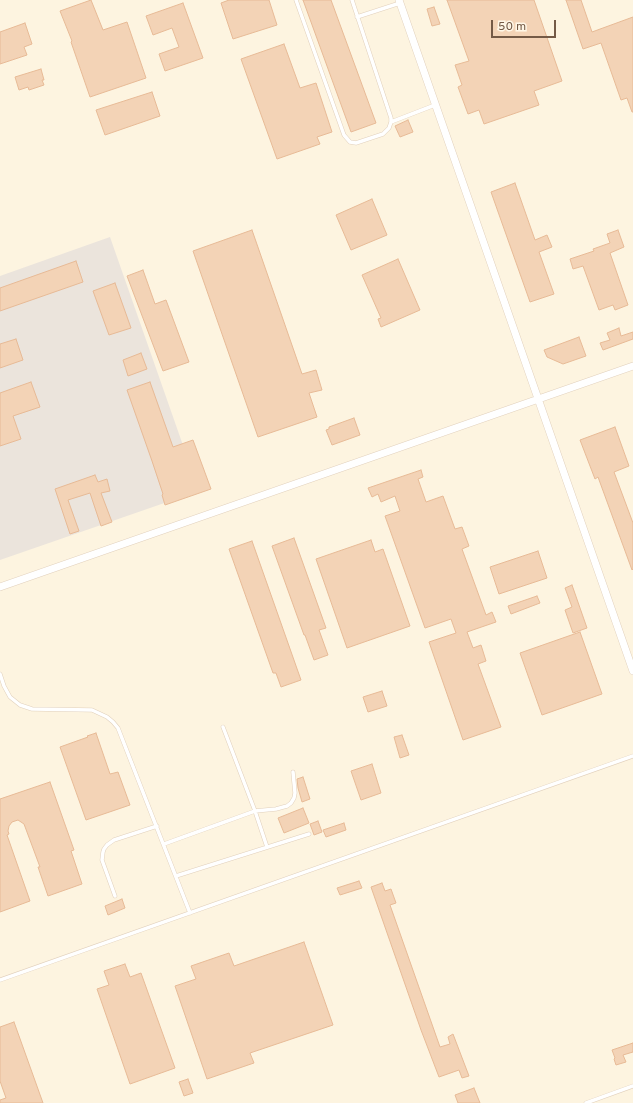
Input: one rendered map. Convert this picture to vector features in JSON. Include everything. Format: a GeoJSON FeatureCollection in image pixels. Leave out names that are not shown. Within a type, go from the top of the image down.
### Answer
{"type":"FeatureCollection","features":[{"type":"Feature","properties":{"kind":"street"},"geometry":{"type":"LineString","coordinates":[[399,2],[633,670]]}},
{"type":"Feature","properties":{"kind":"street"},"geometry":{"type":"LineString","coordinates":[[0,587],[633,366]]}},
{"type":"Feature","properties":{"kind":"lane"},"geometry":{"type":"LineString","coordinates":[[296,0],[345,138],[353,143],[360,143],[383,134],[389,128],[391,122],[390,113],[352,0]]}},
{"type":"Feature","properties":{"kind":"lane"},"geometry":{"type":"LineString","coordinates":[[357,17],[399,2]]}},
{"type":"Feature","properties":{"kind":"lane"},"geometry":{"type":"LineString","coordinates":[[391,122],[435,104]]}},
{"type":"Feature","properties":{"kind":"lane"},"geometry":{"type":"LineString","coordinates":[[0,674],[10,697],[20,705],[32,708],[92,710],[107,717],[118,728],[190,913]]}},
{"type":"Feature","properties":{"kind":"lane"},"geometry":{"type":"LineString","coordinates":[[223,726],[267,847]]}},
{"type":"Feature","properties":{"kind":"lane"},"geometry":{"type":"LineString","coordinates":[[0,980],[633,756]]}},
{"type":"Feature","properties":{"kind":"lane"},"geometry":{"type":"LineString","coordinates":[[164,844],[255,811],[282,808],[294,798],[293,772]]}},
{"type":"Feature","properties":{"kind":"lane"},"geometry":{"type":"LineString","coordinates":[[116,896],[103,863],[102,856],[104,848],[114,840],[157,826]]}},
{"type":"Feature","properties":{"kind":"lane"},"geometry":{"type":"LineString","coordinates":[[176,876],[308,834]]}},
{"type":"Feature","properties":{"kind":"lane"},"geometry":{"type":"LineString","coordinates":[[586,1103],[633,1086]]}},
{"type":"Feature","properties":{"kind":"shaded area"},"geometry":{"type":"Polygon","coordinates":[[[110,237],[199,491],[0,560],[0,276],[110,237]]]}},
{"type":"Feature","properties":{"kind":"building"},"geometry":{"type":"Polygon","coordinates":[[[91,0],[103,30],[127,22],[146,78],[90,97],[71,42],[72,41],[60,11],[91,0]]]}},
{"type":"Feature","properties":{"kind":"building"},"geometry":{"type":"Polygon","coordinates":[[[229,0],[269,0],[277,25],[233,39],[221,3],[229,0]]]}},
{"type":"Feature","properties":{"kind":"building"},"geometry":{"type":"Polygon","coordinates":[[[303,0],[331,0],[376,123],[351,132],[303,0]]]}},
{"type":"Feature","properties":{"kind":"building"},"geometry":{"type":"Polygon","coordinates":[[[447,0],[534,0],[562,81],[534,91],[539,105],[484,124],[479,110],[468,114],[458,87],[462,85],[455,65],[469,61],[447,0]]]}},
{"type":"Feature","properties":{"kind":"building"},"geometry":{"type":"Polygon","coordinates":[[[566,0],[581,0],[592,32],[633,17],[633,112],[627,98],[621,100],[601,43],[583,49],[566,0]]]}},
{"type":"Feature","properties":{"kind":"building"},"geometry":{"type":"Polygon","coordinates":[[[183,3],[203,58],[165,71],[159,54],[179,47],[172,28],[153,35],[146,16],[183,3]]]}},
{"type":"Feature","properties":{"kind":"building"},"geometry":{"type":"Polygon","coordinates":[[[434,7],[440,24],[432,26],[427,9],[434,7]]]}},
{"type":"Feature","properties":{"kind":"building"},"geometry":{"type":"Polygon","coordinates":[[[25,23],[32,44],[24,47],[27,55],[0,64],[0,32],[25,23]]]}},
{"type":"Feature","properties":{"kind":"building"},"geometry":{"type":"Polygon","coordinates":[[[284,44],[300,88],[316,83],[332,132],[317,137],[320,144],[277,159],[241,59],[284,44]]]}},
{"type":"Feature","properties":{"kind":"building"},"geometry":{"type":"Polygon","coordinates":[[[41,69],[44,85],[29,90],[28,87],[19,90],[15,77],[41,69]]]}},
{"type":"Feature","properties":{"kind":"building"},"geometry":{"type":"Polygon","coordinates":[[[152,92],[160,116],[105,135],[96,110],[152,92]]]}},
{"type":"Feature","properties":{"kind":"building"},"geometry":{"type":"Polygon","coordinates":[[[408,120],[413,132],[400,137],[395,126],[408,120]]]}},
{"type":"Feature","properties":{"kind":"building"},"geometry":{"type":"Polygon","coordinates":[[[515,183],[535,240],[547,235],[552,247],[539,252],[554,294],[530,302],[491,192],[515,183]]]}},
{"type":"Feature","properties":{"kind":"building"},"geometry":{"type":"Polygon","coordinates":[[[372,199],[387,235],[351,250],[336,215],[372,199]]]}},
{"type":"Feature","properties":{"kind":"building"},"geometry":{"type":"Polygon","coordinates":[[[252,230],[302,374],[316,370],[322,390],[309,393],[317,417],[258,437],[193,251],[252,230]]]}},
{"type":"Feature","properties":{"kind":"building"},"geometry":{"type":"Polygon","coordinates":[[[618,230],[624,247],[610,253],[628,305],[615,310],[613,305],[599,310],[583,266],[573,269],[570,259],[594,251],[593,249],[610,243],[607,234],[618,230]]]}},
{"type":"Feature","properties":{"kind":"building"},"geometry":{"type":"Polygon","coordinates":[[[398,259],[420,310],[381,327],[378,319],[381,318],[362,275],[398,259]]]}},
{"type":"Feature","properties":{"kind":"building"},"geometry":{"type":"Polygon","coordinates":[[[76,261],[83,282],[0,311],[0,288],[76,261]]]}},
{"type":"Feature","properties":{"kind":"building"},"geometry":{"type":"Polygon","coordinates":[[[143,270],[155,304],[166,300],[189,362],[163,371],[127,276],[143,270]]]}},
{"type":"Feature","properties":{"kind":"building"},"geometry":{"type":"Polygon","coordinates":[[[115,283],[131,328],[109,335],[93,291],[115,283]]]}},
{"type":"Feature","properties":{"kind":"building"},"geometry":{"type":"Polygon","coordinates":[[[619,328],[621,336],[633,332],[633,339],[603,350],[600,343],[610,340],[607,333],[619,328]]]}},
{"type":"Feature","properties":{"kind":"building"},"geometry":{"type":"Polygon","coordinates":[[[579,337],[586,356],[563,364],[547,357],[544,350],[579,337]]]}},
{"type":"Feature","properties":{"kind":"building"},"geometry":{"type":"Polygon","coordinates":[[[16,339],[23,360],[0,368],[0,344],[16,339]]]}},
{"type":"Feature","properties":{"kind":"building"},"geometry":{"type":"Polygon","coordinates":[[[141,353],[147,369],[128,376],[123,360],[141,353]]]}},
{"type":"Feature","properties":{"kind":"building"},"geometry":{"type":"Polygon","coordinates":[[[31,382],[40,407],[13,416],[21,439],[0,446],[0,393],[31,382]]]}},
{"type":"Feature","properties":{"kind":"building"},"geometry":{"type":"Polygon","coordinates":[[[150,382],[173,447],[193,440],[211,489],[165,505],[163,494],[127,390],[150,382]]]}},
{"type":"Feature","properties":{"kind":"building"},"geometry":{"type":"Polygon","coordinates":[[[354,418],[360,435],[332,445],[326,430],[329,429],[329,427],[354,418]]]}},
{"type":"Feature","properties":{"kind":"building"},"geometry":{"type":"Polygon","coordinates":[[[615,427],[629,466],[614,472],[633,523],[632,570],[598,477],[595,479],[580,440],[615,427]]]}},
{"type":"Feature","properties":{"kind":"building"},"geometry":{"type":"Polygon","coordinates":[[[421,470],[423,477],[418,479],[426,502],[443,496],[455,529],[462,527],[469,546],[462,549],[486,615],[492,612],[496,622],[467,632],[473,648],[481,645],[486,661],[478,664],[501,727],[463,740],[429,642],[456,633],[451,619],[425,628],[385,516],[400,511],[395,496],[381,502],[378,494],[372,497],[368,488],[421,470]]]}},
{"type":"Feature","properties":{"kind":"building"},"geometry":{"type":"Polygon","coordinates":[[[95,475],[98,482],[107,479],[110,491],[101,493],[112,522],[101,526],[90,493],[68,500],[79,531],[70,534],[55,489],[95,475]]]}},
{"type":"Feature","properties":{"kind":"building"},"geometry":{"type":"Polygon","coordinates":[[[294,538],[326,628],[319,630],[328,655],[314,660],[272,546],[294,538]]]}},
{"type":"Feature","properties":{"kind":"building"},"geometry":{"type":"Polygon","coordinates":[[[371,540],[375,552],[383,549],[410,626],[347,648],[316,559],[371,540]]]}},
{"type":"Feature","properties":{"kind":"building"},"geometry":{"type":"Polygon","coordinates":[[[252,541],[301,680],[281,687],[276,673],[273,673],[229,549],[252,541]]]}},
{"type":"Feature","properties":{"kind":"building"},"geometry":{"type":"Polygon","coordinates":[[[538,551],[547,578],[499,594],[490,567],[538,551]]]}},
{"type":"Feature","properties":{"kind":"building"},"geometry":{"type":"Polygon","coordinates":[[[572,585],[587,628],[573,633],[565,610],[572,607],[565,588],[572,585]]]}},
{"type":"Feature","properties":{"kind":"building"},"geometry":{"type":"Polygon","coordinates":[[[537,596],[540,603],[511,614],[508,606],[537,596]]]}},
{"type":"Feature","properties":{"kind":"building"},"geometry":{"type":"Polygon","coordinates":[[[580,632],[602,694],[542,715],[520,653],[580,632]]]}},
{"type":"Feature","properties":{"kind":"building"},"geometry":{"type":"Polygon","coordinates":[[[382,691],[387,706],[368,712],[363,697],[382,691]]]}},
{"type":"Feature","properties":{"kind":"building"},"geometry":{"type":"Polygon","coordinates":[[[96,733],[110,774],[118,772],[130,805],[86,820],[60,747],[96,733]]]}},
{"type":"Feature","properties":{"kind":"building"},"geometry":{"type":"Polygon","coordinates":[[[402,735],[409,755],[400,758],[394,737],[402,735]]]}},
{"type":"Feature","properties":{"kind":"building"},"geometry":{"type":"Polygon","coordinates":[[[372,764],[381,793],[361,800],[351,771],[372,764]]]}},
{"type":"Feature","properties":{"kind":"building"},"geometry":{"type":"Polygon","coordinates":[[[303,777],[310,799],[302,802],[297,779],[303,777]]]}},
{"type":"Feature","properties":{"kind":"building"},"geometry":{"type":"Polygon","coordinates":[[[50,782],[74,850],[71,851],[82,884],[48,896],[38,867],[40,867],[24,824],[18,820],[12,822],[9,826],[9,834],[7,835],[30,901],[0,912],[0,799],[50,782]]]}},
{"type":"Feature","properties":{"kind":"building"},"geometry":{"type":"Polygon","coordinates":[[[303,808],[309,823],[284,833],[278,818],[303,808]]]}},
{"type":"Feature","properties":{"kind":"building"},"geometry":{"type":"Polygon","coordinates":[[[318,821],[322,832],[314,835],[310,824],[318,821]]]}},
{"type":"Feature","properties":{"kind":"building"},"geometry":{"type":"Polygon","coordinates":[[[344,823],[346,830],[326,837],[323,830],[344,823]]]}},
{"type":"Feature","properties":{"kind":"building"},"geometry":{"type":"Polygon","coordinates":[[[359,881],[362,888],[340,895],[337,888],[359,881]]]}},
{"type":"Feature","properties":{"kind":"building"},"geometry":{"type":"Polygon","coordinates":[[[382,883],[385,891],[391,889],[396,903],[390,905],[440,1047],[450,1044],[448,1037],[453,1034],[469,1076],[462,1078],[459,1070],[439,1077],[371,887],[382,883]]]}},
{"type":"Feature","properties":{"kind":"building"},"geometry":{"type":"Polygon","coordinates":[[[122,899],[125,908],[108,915],[105,906],[122,899]]]}},
{"type":"Feature","properties":{"kind":"building"},"geometry":{"type":"Polygon","coordinates":[[[304,942],[333,1025],[250,1053],[254,1063],[207,1079],[175,986],[196,979],[191,966],[229,953],[234,966],[304,942]]]}},
{"type":"Feature","properties":{"kind":"building"},"geometry":{"type":"Polygon","coordinates":[[[125,964],[130,977],[141,973],[175,1068],[130,1084],[97,989],[109,985],[104,971],[125,964]]]}},
{"type":"Feature","properties":{"kind":"building"},"geometry":{"type":"Polygon","coordinates":[[[14,1022],[43,1103],[0,1103],[0,1100],[6,1098],[0,1081],[0,1027],[14,1022]]]}},
{"type":"Feature","properties":{"kind":"building"},"geometry":{"type":"Polygon","coordinates":[[[633,1043],[633,1052],[623,1055],[626,1062],[616,1065],[612,1050],[633,1043]]]}},
{"type":"Feature","properties":{"kind":"building"},"geometry":{"type":"Polygon","coordinates":[[[188,1079],[193,1093],[184,1096],[179,1082],[188,1079]]]}},
{"type":"Feature","properties":{"kind":"building"},"geometry":{"type":"Polygon","coordinates":[[[474,1088],[480,1103],[458,1103],[455,1095],[474,1088]]]}}]}
